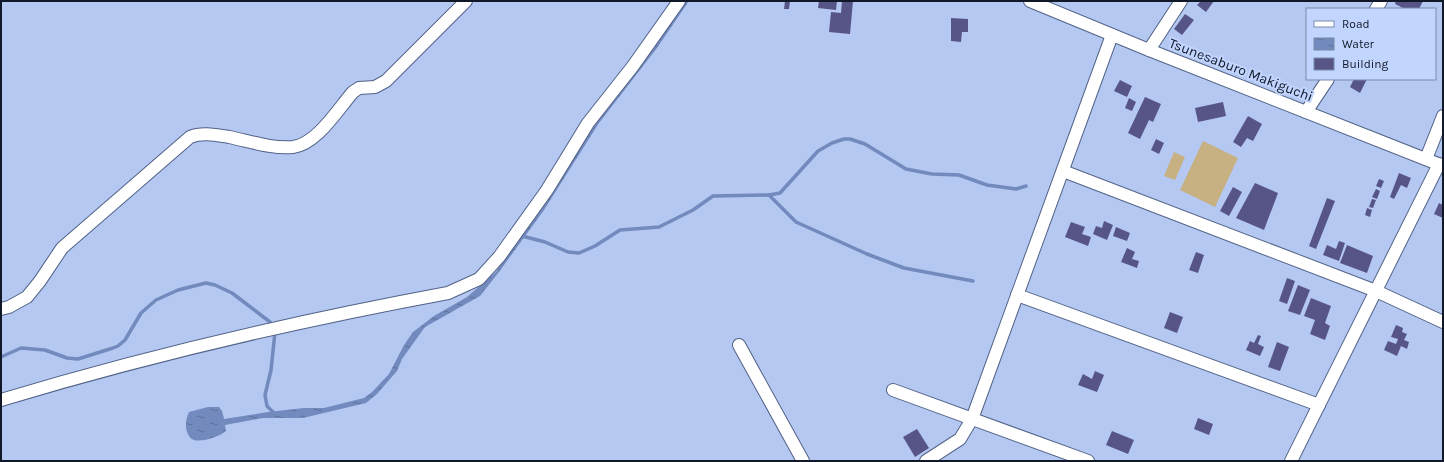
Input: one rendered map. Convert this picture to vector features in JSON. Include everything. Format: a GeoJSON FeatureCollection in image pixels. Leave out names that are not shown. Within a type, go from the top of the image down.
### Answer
{"type":"FeatureCollection","features":[{"type":"Feature","properties":{"kind":"street"},"geometry":{"type":"LineString","coordinates":[[1,309],[9,307],[27,297],[40,281],[62,248],[190,137],[204,134],[270,145],[293,146],[305,143],[322,129],[353,92],[359,88],[375,88],[386,81],[466,1]]}},
{"type":"Feature","properties":{"kind":"street"},"geometry":{"type":"LineString","coordinates":[[1,400],[90,374],[210,344],[448,293],[479,279],[499,257],[547,190],[588,123],[647,48],[679,1]]}},
{"type":"Feature","properties":{"kind":"street","name":"Tsunesaburo Makiguchi"},"geometry":{"type":"LineString","coordinates":[[1030,1],[1149,50],[1441,165]]}},
{"type":"Feature","properties":{"kind":"street"},"geometry":{"type":"LineString","coordinates":[[1149,50],[1181,1]]}},
{"type":"Feature","properties":{"kind":"street"},"geometry":{"type":"LineString","coordinates":[[926,461],[960,439],[972,419],[1112,35]]}},
{"type":"Feature","properties":{"kind":"street"},"geometry":{"type":"LineString","coordinates":[[1306,112],[1327,80]]}},
{"type":"Feature","properties":{"kind":"street"},"geometry":{"type":"LineString","coordinates":[[1426,159],[1443,116]]}},
{"type":"Feature","properties":{"kind":"street"},"geometry":{"type":"LineString","coordinates":[[1291,461],[1441,165]]}},
{"type":"Feature","properties":{"kind":"street"},"geometry":{"type":"LineString","coordinates":[[1063,171],[1376,291],[1443,322]]}},
{"type":"Feature","properties":{"kind":"street"},"geometry":{"type":"LineString","coordinates":[[1017,295],[1319,405]]}},
{"type":"Feature","properties":{"kind":"street"},"geometry":{"type":"LineString","coordinates":[[739,344],[803,461]]}},
{"type":"Feature","properties":{"kind":"street"},"geometry":{"type":"LineString","coordinates":[[893,390],[1088,461]]}},
{"type":"Feature","properties":{"kind":"shaded area"},"geometry":{"type":"Polygon","coordinates":[[[1203,141],[1238,158],[1215,207],[1180,190],[1203,141]]]}},
{"type":"Feature","properties":{"kind":"shaded area"},"geometry":{"type":"Polygon","coordinates":[[[1174,152],[1185,157],[1175,180],[1164,176],[1174,152]]]}},
{"type":"Feature","properties":{"kind":"water"},"geometry":{"type":"Polygon","coordinates":[[[685,1],[689,1],[657,48],[599,123],[544,210],[499,272],[480,296],[425,327],[402,359],[397,371],[377,394],[366,403],[303,418],[263,418],[225,425],[226,431],[210,439],[200,441],[192,439],[189,436],[186,426],[189,412],[208,407],[219,407],[222,411],[224,419],[304,408],[324,408],[364,398],[372,392],[389,374],[404,345],[413,332],[434,316],[467,297],[496,272],[583,138],[685,1]]]}},
{"type":"Feature","properties":{"kind":"building"},"geometry":{"type":"Polygon","coordinates":[[[785,1],[790,1],[789,9],[784,9],[785,1]]]}},
{"type":"Feature","properties":{"kind":"building"},"geometry":{"type":"Polygon","coordinates":[[[819,1],[837,1],[836,10],[818,8],[819,1]]]}},
{"type":"Feature","properties":{"kind":"building"},"geometry":{"type":"Polygon","coordinates":[[[842,1],[853,1],[850,34],[829,32],[831,12],[841,13],[842,1]]]}},
{"type":"Feature","properties":{"kind":"building"},"geometry":{"type":"Polygon","coordinates":[[[1201,1],[1214,1],[1206,12],[1197,5],[1201,1]]]}},
{"type":"Feature","properties":{"kind":"building"},"geometry":{"type":"Polygon","coordinates":[[[1396,1],[1423,1],[1420,8],[1403,8],[1395,4],[1396,1]]]}},
{"type":"Feature","properties":{"kind":"building"},"geometry":{"type":"Polygon","coordinates":[[[1185,14],[1194,20],[1182,35],[1174,29],[1185,14]]]}},
{"type":"Feature","properties":{"kind":"building"},"geometry":{"type":"Polygon","coordinates":[[[951,18],[968,19],[968,32],[962,32],[961,42],[951,41],[951,18]]]}},
{"type":"Feature","properties":{"kind":"building"},"geometry":{"type":"Polygon","coordinates":[[[1120,80],[1132,86],[1127,97],[1114,91],[1120,80]]]}},
{"type":"Feature","properties":{"kind":"building"},"geometry":{"type":"Polygon","coordinates":[[[1354,80],[1366,80],[1360,93],[1350,87],[1354,80]]]}},
{"type":"Feature","properties":{"kind":"building"},"geometry":{"type":"Polygon","coordinates":[[[1145,97],[1161,104],[1153,122],[1149,120],[1140,139],[1128,133],[1145,97]]]}},
{"type":"Feature","properties":{"kind":"building"},"geometry":{"type":"Polygon","coordinates":[[[1129,98],[1136,102],[1132,111],[1125,108],[1129,98]]]}},
{"type":"Feature","properties":{"kind":"building"},"geometry":{"type":"Polygon","coordinates":[[[1223,102],[1226,116],[1198,122],[1195,108],[1223,102]]]}},
{"type":"Feature","properties":{"kind":"building"},"geometry":{"type":"Polygon","coordinates":[[[1248,116],[1262,124],[1253,141],[1247,138],[1241,147],[1233,142],[1248,116]]]}},
{"type":"Feature","properties":{"kind":"building"},"geometry":{"type":"Polygon","coordinates":[[[1156,139],[1164,143],[1159,154],[1151,150],[1156,139]]]}},
{"type":"Feature","properties":{"kind":"building"},"geometry":{"type":"Polygon","coordinates":[[[1399,173],[1411,178],[1407,188],[1401,185],[1394,199],[1390,197],[1399,173]]]}},
{"type":"Feature","properties":{"kind":"building"},"geometry":{"type":"Polygon","coordinates":[[[1379,179],[1384,181],[1381,188],[1376,186],[1379,179]]]}},
{"type":"Feature","properties":{"kind":"building"},"geometry":{"type":"Polygon","coordinates":[[[1255,183],[1278,193],[1264,230],[1236,218],[1255,183]]]}},
{"type":"Feature","properties":{"kind":"building"},"geometry":{"type":"Polygon","coordinates":[[[1233,187],[1242,192],[1229,216],[1220,211],[1233,187]]]}},
{"type":"Feature","properties":{"kind":"building"},"geometry":{"type":"Polygon","coordinates":[[[1376,189],[1380,191],[1377,199],[1372,197],[1376,189]]]}},
{"type":"Feature","properties":{"kind":"building"},"geometry":{"type":"Polygon","coordinates":[[[1327,198],[1335,201],[1316,249],[1309,246],[1327,198]]]}},
{"type":"Feature","properties":{"kind":"building"},"geometry":{"type":"Polygon","coordinates":[[[1372,199],[1376,200],[1373,208],[1369,207],[1372,199]]]}},
{"type":"Feature","properties":{"kind":"building"},"geometry":{"type":"Polygon","coordinates":[[[1439,203],[1443,205],[1443,218],[1434,214],[1439,203]]]}},
{"type":"Feature","properties":{"kind":"building"},"geometry":{"type":"Polygon","coordinates":[[[1367,208],[1372,210],[1370,217],[1365,215],[1367,208]]]}},
{"type":"Feature","properties":{"kind":"building"},"geometry":{"type":"Polygon","coordinates":[[[1104,221],[1113,225],[1107,240],[1093,234],[1096,226],[1102,228],[1104,221]]]}},
{"type":"Feature","properties":{"kind":"building"},"geometry":{"type":"Polygon","coordinates":[[[1071,222],[1085,227],[1082,234],[1091,237],[1088,246],[1065,237],[1071,222]]]}},
{"type":"Feature","properties":{"kind":"building"},"geometry":{"type":"Polygon","coordinates":[[[1116,227],[1130,233],[1127,241],[1113,236],[1116,227]]]}},
{"type":"Feature","properties":{"kind":"building"},"geometry":{"type":"Polygon","coordinates":[[[1339,241],[1345,243],[1339,261],[1323,255],[1327,245],[1336,249],[1339,241]]]}},
{"type":"Feature","properties":{"kind":"building"},"geometry":{"type":"Polygon","coordinates":[[[1347,245],[1373,256],[1367,273],[1340,263],[1347,245]]]}},
{"type":"Feature","properties":{"kind":"building"},"geometry":{"type":"Polygon","coordinates":[[[1127,248],[1135,252],[1132,259],[1139,261],[1137,268],[1121,262],[1127,248]]]}},
{"type":"Feature","properties":{"kind":"building"},"geometry":{"type":"Polygon","coordinates":[[[1196,252],[1204,255],[1198,273],[1189,270],[1196,252]]]}},
{"type":"Feature","properties":{"kind":"building"},"geometry":{"type":"Polygon","coordinates":[[[1287,278],[1295,281],[1287,304],[1279,301],[1287,278]]]}},
{"type":"Feature","properties":{"kind":"building"},"geometry":{"type":"Polygon","coordinates":[[[1298,285],[1310,290],[1300,315],[1288,311],[1298,285]]]}},
{"type":"Feature","properties":{"kind":"building"},"geometry":{"type":"Polygon","coordinates":[[[1311,298],[1331,306],[1325,323],[1330,326],[1325,340],[1310,334],[1315,320],[1304,316],[1311,298]]]}},
{"type":"Feature","properties":{"kind":"building"},"geometry":{"type":"Polygon","coordinates":[[[1170,312],[1183,317],[1177,333],[1164,328],[1170,312]]]}},
{"type":"Feature","properties":{"kind":"building"},"geometry":{"type":"Polygon","coordinates":[[[1396,325],[1403,328],[1402,332],[1407,334],[1404,340],[1409,342],[1407,349],[1401,346],[1397,356],[1384,350],[1388,341],[1396,344],[1398,339],[1391,337],[1396,325]]]}},
{"type":"Feature","properties":{"kind":"building"},"geometry":{"type":"Polygon","coordinates":[[[1258,335],[1261,336],[1258,344],[1264,347],[1260,356],[1246,350],[1250,341],[1254,343],[1258,335]]]}},
{"type":"Feature","properties":{"kind":"building"},"geometry":{"type":"Polygon","coordinates":[[[1277,342],[1289,347],[1280,371],[1268,367],[1277,342]]]}},
{"type":"Feature","properties":{"kind":"building"},"geometry":{"type":"Polygon","coordinates":[[[1095,371],[1104,375],[1097,392],[1078,385],[1083,374],[1092,379],[1095,371]]]}},
{"type":"Feature","properties":{"kind":"building"},"geometry":{"type":"Polygon","coordinates":[[[1198,418],[1213,424],[1209,435],[1194,429],[1198,418]]]}},
{"type":"Feature","properties":{"kind":"building"},"geometry":{"type":"Polygon","coordinates":[[[917,429],[929,448],[915,457],[903,437],[917,429]]]}},
{"type":"Feature","properties":{"kind":"building"},"geometry":{"type":"Polygon","coordinates":[[[1112,431],[1134,440],[1128,454],[1106,445],[1112,431]]]}},
{"type":"Feature","properties":{"kind":"waterway"},"geometry":{"type":"LineString","coordinates":[[522,236],[545,242],[568,252],[579,253],[595,246],[620,230],[659,227],[693,210],[713,196],[769,195],[780,193],[818,151],[832,143],[844,139],[850,139],[865,144],[906,169],[932,174],[959,175],[987,185],[1016,189],[1026,186]]}},
{"type":"Feature","properties":{"kind":"waterway"},"geometry":{"type":"LineString","coordinates":[[769,195],[796,222],[867,254],[904,268],[973,281]]}},
{"type":"Feature","properties":{"kind":"waterway"},"geometry":{"type":"LineString","coordinates":[[1,357],[21,348],[45,350],[67,358],[78,359],[113,348],[125,340],[141,313],[156,300],[178,290],[206,283],[215,285],[232,293],[270,322],[275,332],[271,370],[265,395],[267,406],[275,414]]}}]}
